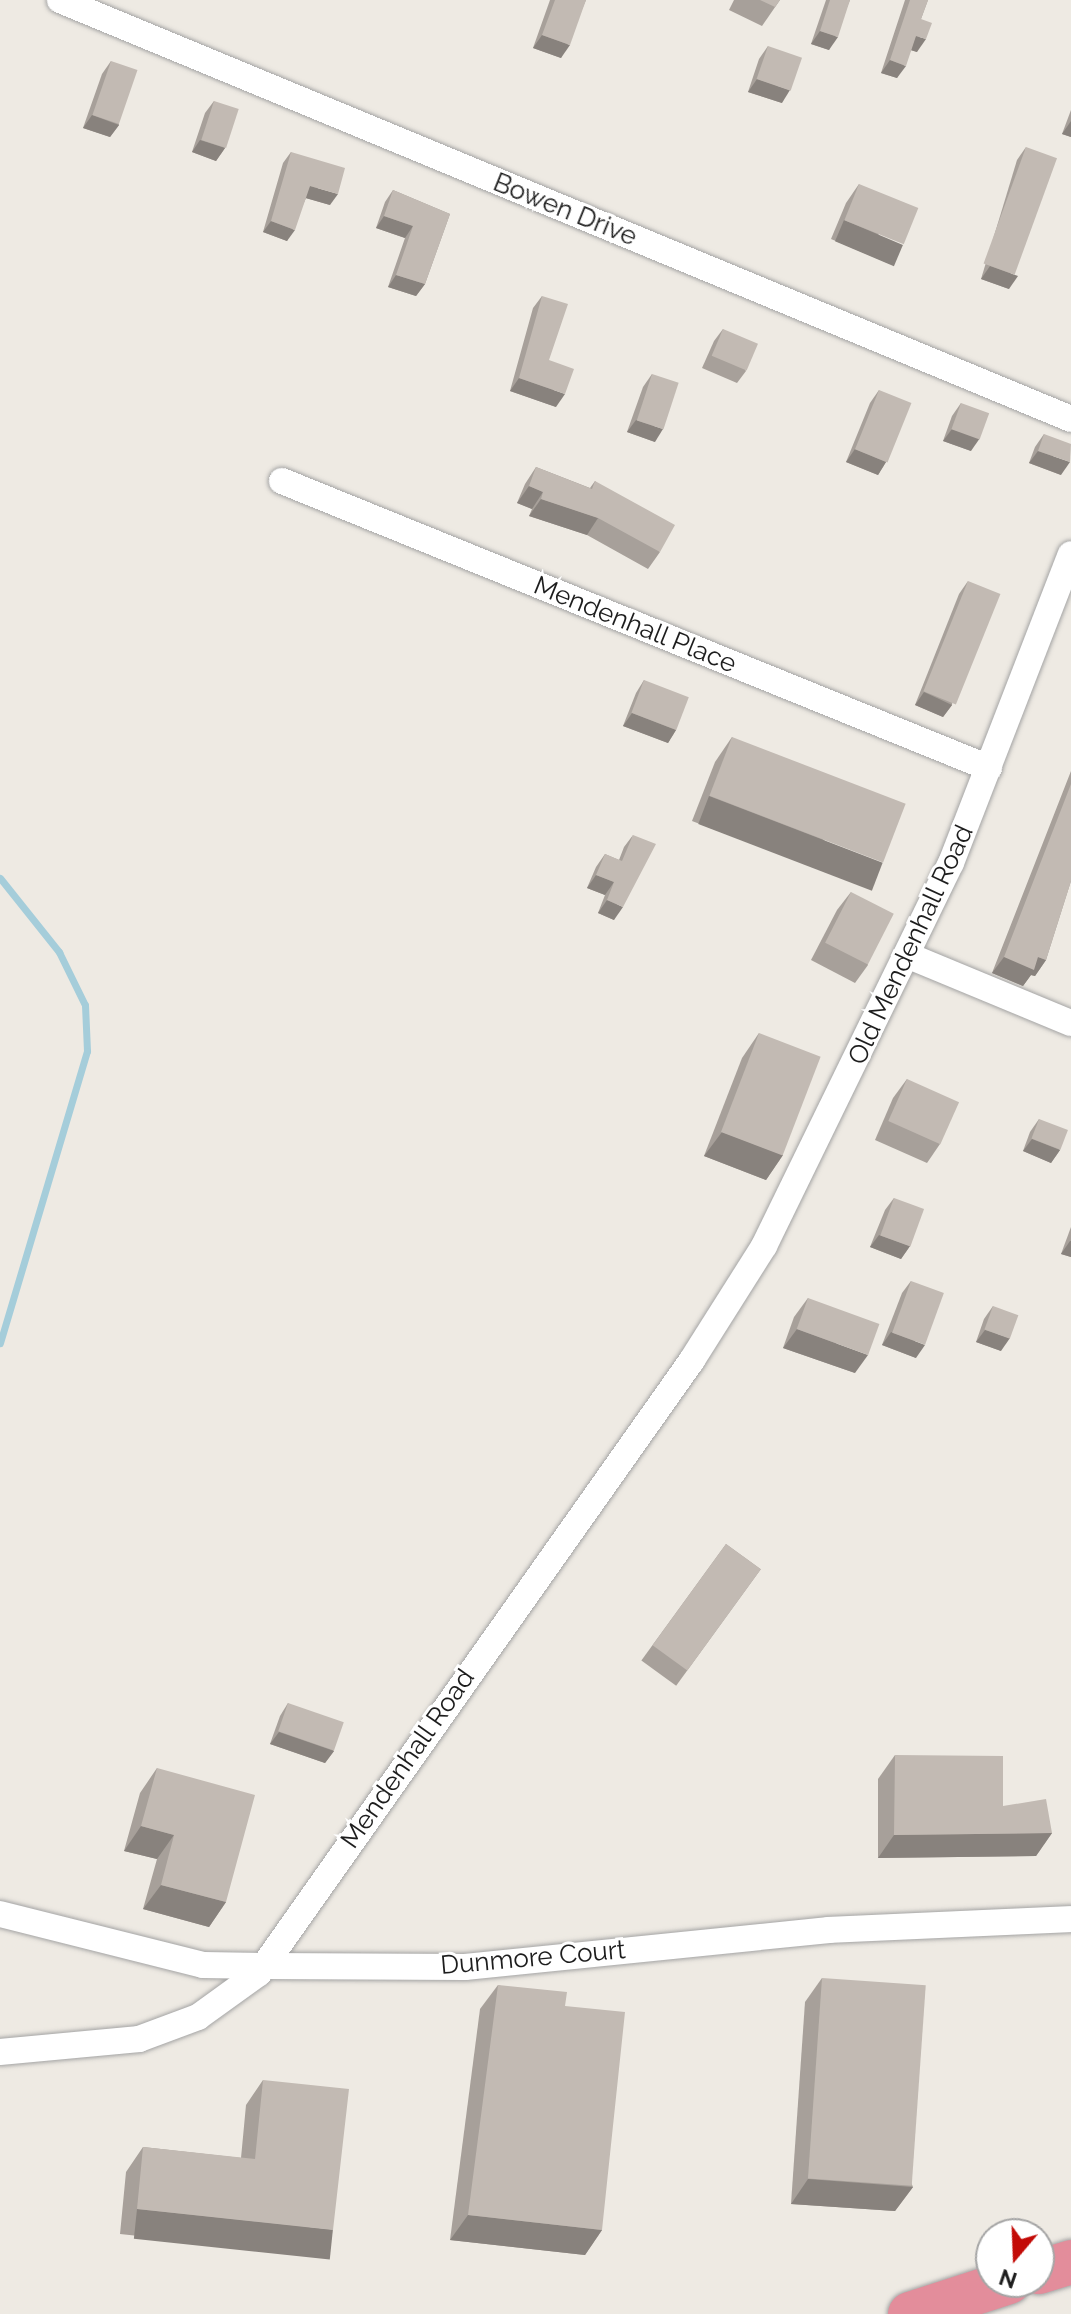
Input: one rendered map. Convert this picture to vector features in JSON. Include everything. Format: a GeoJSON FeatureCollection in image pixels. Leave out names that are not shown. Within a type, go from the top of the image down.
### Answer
{"type":"FeatureCollection","features":[{"type":"Feature","properties":{"kind":"highway"},"geometry":{"type":"LineString","coordinates":[[910,2314],[975,2293]]}},
{"type":"Feature","properties":{"kind":"street","name":"Bowen Drive"},"geometry":{"type":"LineString","coordinates":[[60,0],[1071,419]]}},
{"type":"Feature","properties":{"kind":"street","name":"Mendenhall Place"},"geometry":{"type":"LineString","coordinates":[[282,481],[989,768]]}},
{"type":"Feature","properties":{"kind":"street","name":"Old Mendenhall Road"},"geometry":{"type":"LineString","coordinates":[[719,1320],[909,956],[989,768],[1071,554]]}},
{"type":"Feature","properties":{"kind":"street"},"geometry":{"type":"LineString","coordinates":[[909,956],[1071,1023]]}},
{"type":"Feature","properties":{"kind":"street","name":"Mendenhall Road"},"geometry":{"type":"LineString","coordinates":[[0,2052],[139,2039],[198,2017],[264,1966],[719,1320]]}},
{"type":"Feature","properties":{"kind":"street","name":"Dunmore Court"},"geometry":{"type":"LineString","coordinates":[[0,1914],[203,1965],[465,1967],[829,1930],[1071,1919]]}},
{"type":"Feature","properties":{"kind":"building"},"geometry":{"type":"Polygon","coordinates":[[[555,0],[586,0],[570,45],[542,35],[555,0]]]}},
{"type":"Feature","properties":{"kind":"building"},"geometry":{"type":"Polygon","coordinates":[[[760,0],[780,0],[775,7],[760,0]]]}},
{"type":"Feature","properties":{"kind":"building"},"geometry":{"type":"Polygon","coordinates":[[[830,0],[850,0],[838,37],[820,31],[830,0]]]}},
{"type":"Feature","properties":{"kind":"building"},"geometry":{"type":"Polygon","coordinates":[[[910,0],[928,0],[921,19],[932,23],[926,39],[916,36],[906,66],[890,60],[910,0]]]}},
{"type":"Feature","properties":{"kind":"building"},"geometry":{"type":"Polygon","coordinates":[[[768,46],[802,58],[791,91],[757,79],[768,46]]]}},
{"type":"Feature","properties":{"kind":"building"},"geometry":{"type":"Polygon","coordinates":[[[111,61],[137,70],[119,124],[92,115],[111,61]]]}},
{"type":"Feature","properties":{"kind":"building"},"geometry":{"type":"Polygon","coordinates":[[[214,101],[239,109],[226,148],[201,140],[214,101]]]}},
{"type":"Feature","properties":{"kind":"building"},"geometry":{"type":"Polygon","coordinates":[[[1026,147],[1057,158],[1015,275],[984,264],[1026,147]]]}},
{"type":"Feature","properties":{"kind":"building"},"geometry":{"type":"Polygon","coordinates":[[[291,152],[345,168],[338,194],[310,186],[295,230],[271,221],[291,152]]]}},
{"type":"Feature","properties":{"kind":"building"},"geometry":{"type":"Polygon","coordinates":[[[859,184],[918,208],[904,244],[844,220],[859,184]]]}},
{"type":"Feature","properties":{"kind":"building"},"geometry":{"type":"Polygon","coordinates":[[[393,190],[450,214],[425,284],[396,275],[413,226],[384,216],[393,190]]]}},
{"type":"Feature","properties":{"kind":"building"},"geometry":{"type":"Polygon","coordinates":[[[542,296],[568,304],[549,360],[574,369],[565,394],[519,378],[542,296]]]}},
{"type":"Feature","properties":{"kind":"building"},"geometry":{"type":"Polygon","coordinates":[[[723,329],[758,344],[747,371],[712,356],[723,329]]]}},
{"type":"Feature","properties":{"kind":"building"},"geometry":{"type":"Polygon","coordinates":[[[652,374],[679,383],[663,429],[637,421],[652,374]]]}},
{"type":"Feature","properties":{"kind":"building"},"geometry":{"type":"Polygon","coordinates":[[[879,390],[911,403],[887,462],[855,449],[879,390]]]}},
{"type":"Feature","properties":{"kind":"building"},"geometry":{"type":"Polygon","coordinates":[[[961,403],[989,413],[980,440],[951,429],[961,403]]]}},
{"type":"Feature","properties":{"kind":"building"},"geometry":{"type":"Polygon","coordinates":[[[1044,434],[1071,444],[1070,462],[1038,451],[1044,434]]]}},
{"type":"Feature","properties":{"kind":"building"},"geometry":{"type":"Polygon","coordinates":[[[536,467],[592,489],[595,481],[675,525],[660,552],[598,518],[541,499],[543,492],[529,486],[536,467]]]}},
{"type":"Feature","properties":{"kind":"building"},"geometry":{"type":"Polygon","coordinates":[[[968,581],[1000,594],[956,704],[923,691],[968,581]]]}},
{"type":"Feature","properties":{"kind":"building"},"geometry":{"type":"Polygon","coordinates":[[[644,680],[689,697],[676,730],[631,713],[644,680]]]}},
{"type":"Feature","properties":{"kind":"building"},"geometry":{"type":"Polygon","coordinates":[[[732,737],[906,804],[883,862],[709,796],[732,737]]]}},
{"type":"Feature","properties":{"kind":"building"},"geometry":{"type":"Polygon","coordinates":[[[1071,784],[1071,881],[1046,960],[1038,957],[1034,970],[1004,957],[1071,784]]]}},
{"type":"Feature","properties":{"kind":"building"},"geometry":{"type":"Polygon","coordinates":[[[633,835],[656,844],[623,907],[607,900],[614,882],[596,875],[605,854],[622,861],[633,835]]]}},
{"type":"Feature","properties":{"kind":"building"},"geometry":{"type":"Polygon","coordinates":[[[851,892],[894,914],[868,965],[825,943],[851,892]]]}},
{"type":"Feature","properties":{"kind":"building"},"geometry":{"type":"Polygon","coordinates":[[[759,1033],[821,1057],[783,1156],[721,1132],[759,1033]]]}},
{"type":"Feature","properties":{"kind":"building"},"geometry":{"type":"Polygon","coordinates":[[[907,1079],[959,1102],[940,1144],[888,1121],[907,1079]]]}},
{"type":"Feature","properties":{"kind":"building"},"geometry":{"type":"Polygon","coordinates":[[[1039,1119],[1068,1130],[1060,1150],[1031,1139],[1039,1119]]]}},
{"type":"Feature","properties":{"kind":"building"},"geometry":{"type":"Polygon","coordinates":[[[894,1198],[924,1209],[910,1247],[880,1236],[894,1198]]]}},
{"type":"Feature","properties":{"kind":"building"},"geometry":{"type":"Polygon","coordinates":[[[911,1281],[944,1293],[925,1345],[892,1333],[911,1281]]]}},
{"type":"Feature","properties":{"kind":"building"},"geometry":{"type":"Polygon","coordinates":[[[808,1298],[879,1324],[868,1355],[797,1329],[808,1298]]]}},
{"type":"Feature","properties":{"kind":"building"},"geometry":{"type":"Polygon","coordinates":[[[993,1306],[1018,1315],[1010,1339],[984,1329],[993,1306]]]}},
{"type":"Feature","properties":{"kind":"building"},"geometry":{"type":"Polygon","coordinates":[[[726,1544],[761,1569],[687,1670],[653,1645],[726,1544]]]}},
{"type":"Feature","properties":{"kind":"building"},"geometry":{"type":"Polygon","coordinates":[[[288,1703],[344,1722],[334,1751],[278,1731],[288,1703]]]}},
{"type":"Feature","properties":{"kind":"building"},"geometry":{"type":"Polygon","coordinates":[[[895,1755],[1003,1756],[1003,1806],[1046,1799],[1052,1833],[894,1835],[895,1755]]]}},
{"type":"Feature","properties":{"kind":"building"},"geometry":{"type":"Polygon","coordinates":[[[157,1768],[255,1795],[226,1902],[161,1885],[174,1835],[141,1826],[157,1768]]]}},
{"type":"Feature","properties":{"kind":"building"},"geometry":{"type":"Polygon","coordinates":[[[822,1978],[926,1985],[912,2186],[808,2179],[822,1978]]]}},
{"type":"Feature","properties":{"kind":"building"},"geometry":{"type":"Polygon","coordinates":[[[498,1985],[567,1992],[565,2006],[625,2012],[602,2230],[468,2215],[498,1985]]]}},
{"type":"Feature","properties":{"kind":"building"},"geometry":{"type":"Polygon","coordinates":[[[263,2080],[349,2089],[333,2230],[137,2209],[143,2147],[255,2159],[263,2080]]]}},
{"type":"Feature","properties":{"kind":"waterway"},"geometry":{"type":"LineString","coordinates":[[0,878],[59,952],[85,1005],[87,1051],[0,1343]]}}]}
